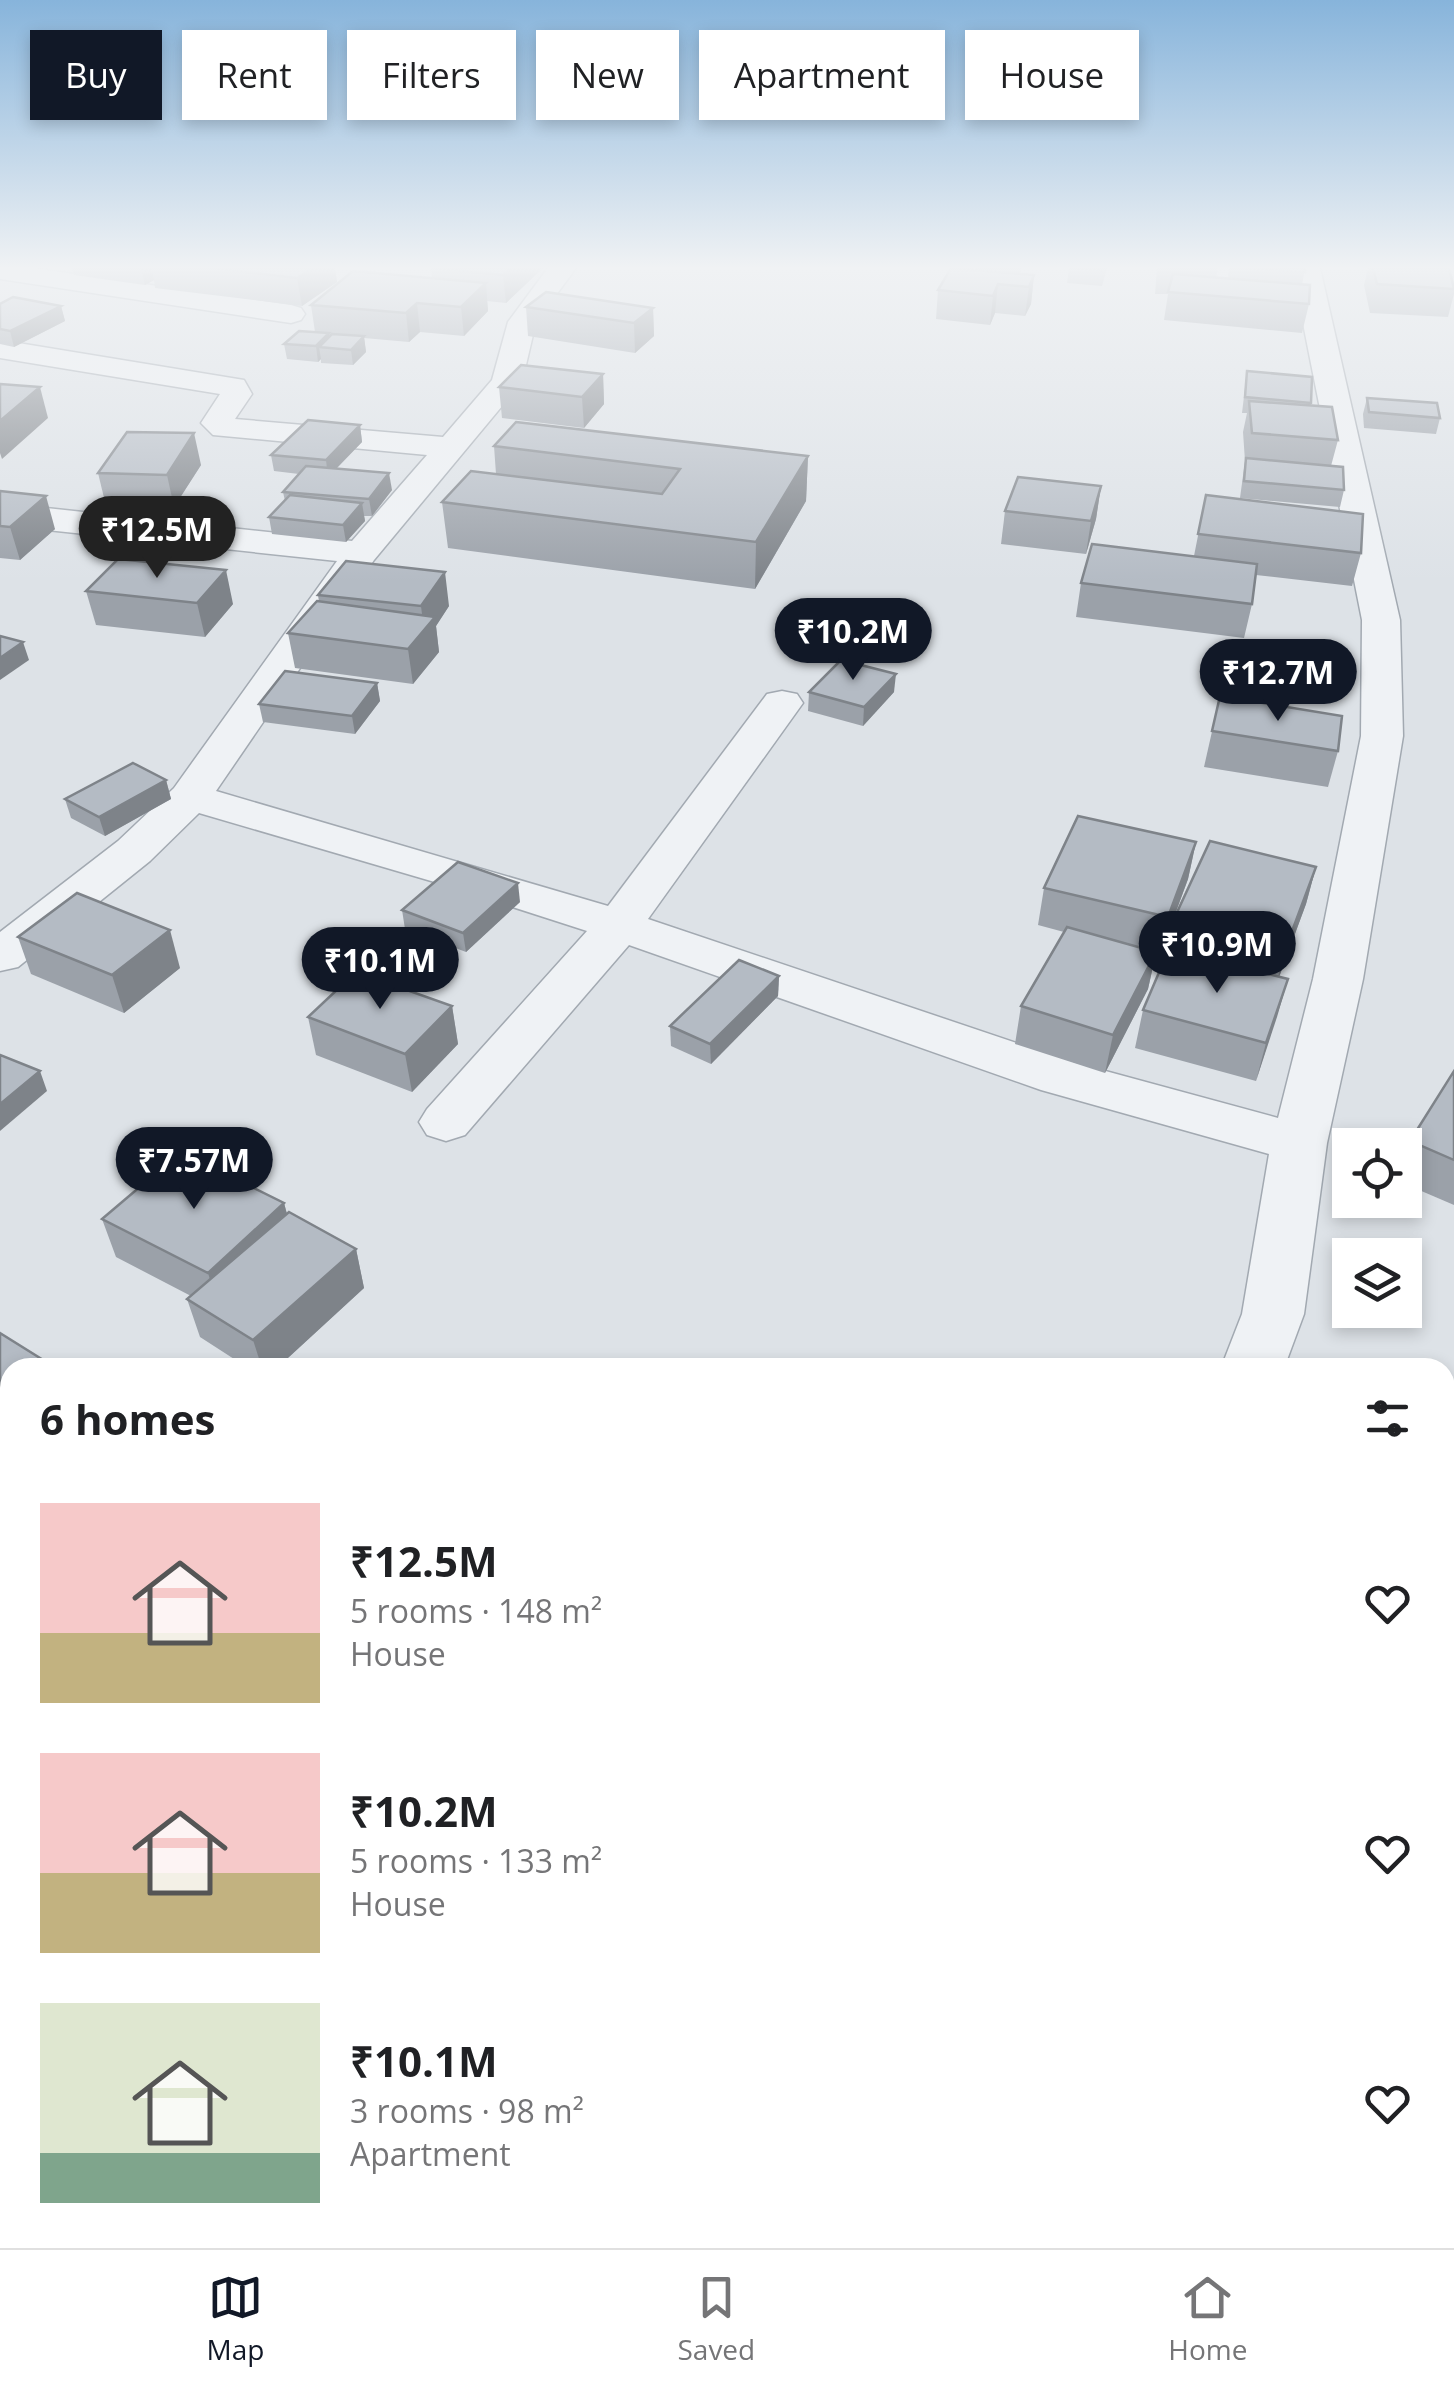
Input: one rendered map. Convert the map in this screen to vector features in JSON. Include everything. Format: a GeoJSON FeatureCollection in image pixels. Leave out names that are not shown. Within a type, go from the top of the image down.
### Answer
{"type":"FeatureCollection","features":[{"type":"Feature","properties":{"kind":"street"},"geometry":{"type":"LineString","coordinates":[[147,373],[234,387],[236,394],[217,423],[224,428],[449,447]]}},
{"type":"Feature","properties":{"kind":"street"},"geometry":{"type":"LineString","coordinates":[[0,956],[134,851],[190,797],[360,552],[449,447],[490,406],[510,373]]}},
{"type":"Feature","properties":{"kind":"street"},"geometry":{"type":"LineString","coordinates":[[1256,1358],[1273,1314],[1299,1143],[1338,979],[1382,736],[1381,620],[1328,373]]}},
{"type":"Feature","properties":{"kind":"street"},"geometry":{"type":"LineString","coordinates":[[0,514],[360,552]]}},
{"type":"Feature","properties":{"kind":"street"},"geometry":{"type":"LineString","coordinates":[[446,1122],[617,928],[782,703]]}},
{"type":"Feature","properties":{"kind":"street"},"geometry":{"type":"LineString","coordinates":[[190,797],[455,873],[617,928],[702,952],[1060,1077],[1299,1143]]}},
{"type":"Feature","properties":{"kind":"building"},"geometry":{"type":"Polygon","coordinates":[[[513,373],[603,374],[582,397],[499,387],[513,373]]]}},
{"type":"Feature","properties":{"kind":"building"},"geometry":{"type":"Polygon","coordinates":[[[1247,373],[1312,377],[1311,403],[1245,397],[1247,373]]]}},
{"type":"Feature","properties":{"kind":"building"},"geometry":{"type":"Polygon","coordinates":[[[0,384],[40,387],[0,421],[0,384]]]}},
{"type":"Feature","properties":{"kind":"building"},"geometry":{"type":"Polygon","coordinates":[[[1367,398],[1437,403],[1440,418],[1369,412],[1367,398]]]}},
{"type":"Feature","properties":{"kind":"building"},"geometry":{"type":"Polygon","coordinates":[[[1249,401],[1332,407],[1338,440],[1252,433],[1249,401]]]}},
{"type":"Feature","properties":{"kind":"building"},"geometry":{"type":"Polygon","coordinates":[[[308,420],[360,425],[326,460],[271,455],[308,420]]]}},
{"type":"Feature","properties":{"kind":"building"},"geometry":{"type":"Polygon","coordinates":[[[516,422],[808,456],[756,542],[442,502],[471,471],[662,494],[680,469],[494,446],[516,422]]]}},
{"type":"Feature","properties":{"kind":"building"},"geometry":{"type":"Polygon","coordinates":[[[127,432],[194,433],[167,475],[98,473],[127,432]]]}},
{"type":"Feature","properties":{"kind":"building"},"geometry":{"type":"Polygon","coordinates":[[[1246,458],[1343,467],[1344,490],[1244,481],[1246,458]]]}},
{"type":"Feature","properties":{"kind":"building"},"geometry":{"type":"Polygon","coordinates":[[[306,466],[389,473],[369,499],[283,492],[306,466]]]}},
{"type":"Feature","properties":{"kind":"building"},"geometry":{"type":"Polygon","coordinates":[[[1018,477],[1101,486],[1091,521],[1005,511],[1018,477]]]}},
{"type":"Feature","properties":{"kind":"building"},"geometry":{"type":"Polygon","coordinates":[[[0,491],[46,496],[10,527],[0,526],[0,491]]]}},
{"type":"Feature","properties":{"kind":"building"},"geometry":{"type":"Polygon","coordinates":[[[290,495],[362,503],[343,525],[269,517],[290,495]]]}},
{"type":"Feature","properties":{"kind":"building"},"geometry":{"type":"Polygon","coordinates":[[[1206,495],[1363,514],[1361,553],[1198,534],[1206,495]]]}},
{"type":"Feature","properties":{"kind":"building"},"geometry":{"type":"Polygon","coordinates":[[[1092,544],[1257,564],[1252,604],[1081,583],[1092,544]]]}},
{"type":"Feature","properties":{"kind":"building"},"geometry":{"type":"Polygon","coordinates":[[[118,559],[226,570],[197,603],[86,591],[118,559]]]}},
{"type":"Feature","properties":{"kind":"building"},"geometry":{"type":"Polygon","coordinates":[[[346,561],[445,572],[421,606],[318,595],[346,561]]]}},
{"type":"Feature","properties":{"kind":"building"},"geometry":{"type":"Polygon","coordinates":[[[317,601],[435,617],[408,649],[288,633],[317,601]]]}},
{"type":"Feature","properties":{"kind":"building"},"geometry":{"type":"Polygon","coordinates":[[[0,636],[23,642],[0,658],[0,636]]]}},
{"type":"Feature","properties":{"kind":"building"},"geometry":{"type":"Polygon","coordinates":[[[841,660],[896,674],[864,707],[809,692],[841,660]]]}},
{"type":"Feature","properties":{"kind":"building"},"geometry":{"type":"Polygon","coordinates":[[[285,671],[377,683],[352,716],[259,704],[285,671]]]}},
{"type":"Feature","properties":{"kind":"building"},"geometry":{"type":"Polygon","coordinates":[[[1220,696],[1342,716],[1338,751],[1212,731],[1220,696]]]}},
{"type":"Feature","properties":{"kind":"building"},"geometry":{"type":"Polygon","coordinates":[[[133,763],[166,780],[99,817],[65,799],[133,763]]]}},
{"type":"Feature","properties":{"kind":"building"},"geometry":{"type":"Polygon","coordinates":[[[1078,816],[1196,842],[1168,917],[1044,888],[1078,816]]]}},
{"type":"Feature","properties":{"kind":"building"},"geometry":{"type":"Polygon","coordinates":[[[1210,841],[1316,867],[1285,950],[1173,921],[1210,841]]]}},
{"type":"Feature","properties":{"kind":"building"},"geometry":{"type":"Polygon","coordinates":[[[458,862],[518,883],[463,933],[402,910],[458,862]]]}},
{"type":"Feature","properties":{"kind":"building"},"geometry":{"type":"Polygon","coordinates":[[[77,893],[170,930],[112,975],[18,937],[77,893]]]}},
{"type":"Feature","properties":{"kind":"building"},"geometry":{"type":"Polygon","coordinates":[[[1067,927],[1156,952],[1113,1035],[1021,1006],[1067,927]]]}},
{"type":"Feature","properties":{"kind":"building"},"geometry":{"type":"Polygon","coordinates":[[[1169,949],[1288,979],[1266,1043],[1143,1010],[1169,949]]]}},
{"type":"Feature","properties":{"kind":"building"},"geometry":{"type":"Polygon","coordinates":[[[739,960],[779,976],[710,1044],[670,1026],[739,960]]]}},
{"type":"Feature","properties":{"kind":"building"},"geometry":{"type":"Polygon","coordinates":[[[356,972],[452,1006],[405,1054],[308,1017],[356,972]]]}},
{"type":"Feature","properties":{"kind":"building"},"geometry":{"type":"Polygon","coordinates":[[[0,1055],[40,1071],[0,1104],[0,1055]]]}},
{"type":"Feature","properties":{"kind":"building"},"geometry":{"type":"Polygon","coordinates":[[[1454,1071],[1454,1160],[1422,1146],[1422,1128],[1418,1128],[1454,1071]]]}},
{"type":"Feature","properties":{"kind":"building"},"geometry":{"type":"Polygon","coordinates":[[[181,1152],[284,1203],[208,1273],[102,1219],[181,1152]]]}},
{"type":"Feature","properties":{"kind":"building"},"geometry":{"type":"Polygon","coordinates":[[[289,1212],[356,1249],[253,1340],[187,1299],[289,1212]]]}},
{"type":"Feature","properties":{"kind":"building"},"geometry":{"type":"Polygon","coordinates":[[[0,1333],[40,1358],[0,1358],[0,1333]]]}}]}
